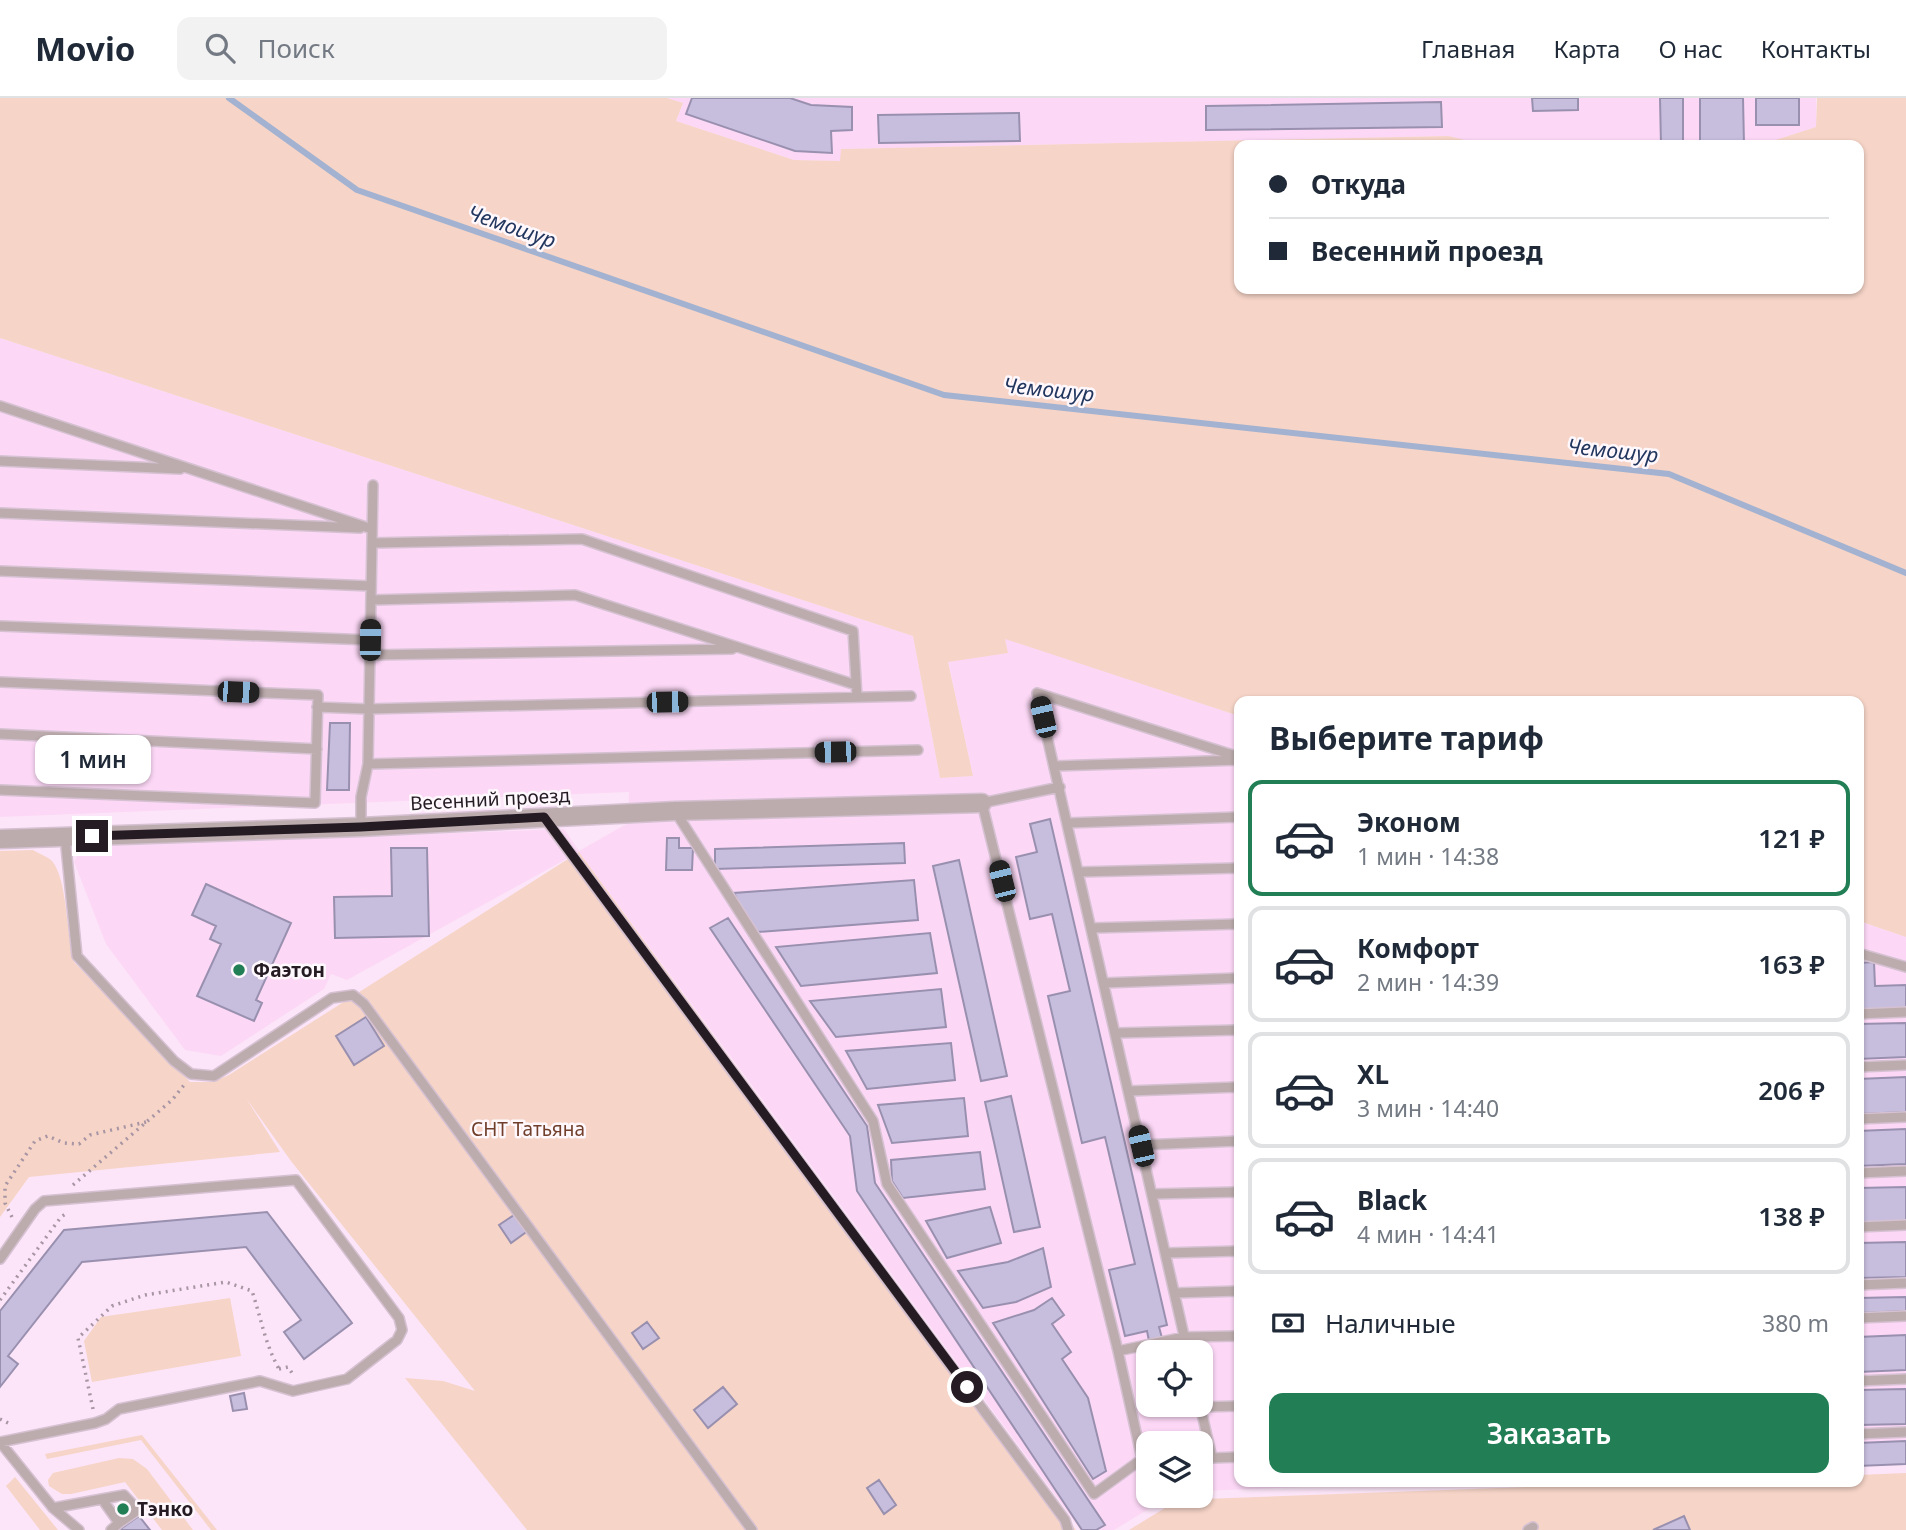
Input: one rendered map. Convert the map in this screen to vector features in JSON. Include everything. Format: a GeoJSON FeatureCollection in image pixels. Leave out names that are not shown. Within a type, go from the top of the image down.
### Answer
{"type":"FeatureCollection","features":[{"type":"Feature","properties":{"kind":"street","name":"Весенний проезд"},"geometry":{"type":"LineString","coordinates":[[0,839],[361,827],[675,811],[982,803]]}},
{"type":"Feature","properties":{"kind":"lane"},"geometry":{"type":"LineString","coordinates":[[0,406],[372,528]]}},
{"type":"Feature","properties":{"kind":"lane"},"geometry":{"type":"LineString","coordinates":[[0,461],[191,469]]}},
{"type":"Feature","properties":{"kind":"lane"},"geometry":{"type":"LineString","coordinates":[[361,827],[361,797],[368,764],[373,485]]}},
{"type":"Feature","properties":{"kind":"lane"},"geometry":{"type":"LineString","coordinates":[[0,513],[372,528]]}},
{"type":"Feature","properties":{"kind":"lane"},"geometry":{"type":"LineString","coordinates":[[372,543],[582,539],[853,631],[857,697]]}},
{"type":"Feature","properties":{"kind":"lane"},"geometry":{"type":"LineString","coordinates":[[0,571],[371,586]]}},
{"type":"Feature","properties":{"kind":"lane"},"geometry":{"type":"LineString","coordinates":[[371,600],[575,595],[856,685]]}},
{"type":"Feature","properties":{"kind":"lane"},"geometry":{"type":"LineString","coordinates":[[0,626],[370,640]]}},
{"type":"Feature","properties":{"kind":"lane"},"geometry":{"type":"LineString","coordinates":[[370,655],[742,649]]}},
{"type":"Feature","properties":{"kind":"lane"},"geometry":{"type":"LineString","coordinates":[[0,682],[318,695],[315,803],[0,790]]}},
{"type":"Feature","properties":{"kind":"lane"},"geometry":{"type":"LineString","coordinates":[[1185,1340],[1037,693],[1234,757]]}},
{"type":"Feature","properties":{"kind":"lane"},"geometry":{"type":"LineString","coordinates":[[317,707],[368,709],[911,696]]}},
{"type":"Feature","properties":{"kind":"lane"},"geometry":{"type":"LineString","coordinates":[[0,734],[317,749]]}},
{"type":"Feature","properties":{"kind":"lane"},"geometry":{"type":"LineString","coordinates":[[368,764],[918,750]]}},
{"type":"Feature","properties":{"kind":"lane"},"geometry":{"type":"LineString","coordinates":[[1055,766],[1234,759]]}},
{"type":"Feature","properties":{"kind":"lane"},"geometry":{"type":"LineString","coordinates":[[675,811],[873,1121],[887,1184],[1094,1494],[1142,1459],[982,803],[1060,787]]}},
{"type":"Feature","properties":{"kind":"lane"},"geometry":{"type":"LineString","coordinates":[[544,817],[1065,1520],[1068,1530]]}},
{"type":"Feature","properties":{"kind":"lane"},"geometry":{"type":"LineString","coordinates":[[1068,823],[1234,817]]}},
{"type":"Feature","properties":{"kind":"lane"},"geometry":{"type":"LineString","coordinates":[[65,837],[77,956],[174,1061],[191,1074],[214,1076],[331,999],[353,995],[364,1004],[751,1530]]}},
{"type":"Feature","properties":{"kind":"lane"},"geometry":{"type":"LineString","coordinates":[[1079,872],[1234,868]]}},
{"type":"Feature","properties":{"kind":"lane"},"geometry":{"type":"LineString","coordinates":[[1092,928],[1234,924]]}},
{"type":"Feature","properties":{"kind":"lane"},"geometry":{"type":"LineString","coordinates":[[1864,956],[1906,967]]}},
{"type":"Feature","properties":{"kind":"lane"},"geometry":{"type":"LineString","coordinates":[[1104,983],[1234,978]]}},
{"type":"Feature","properties":{"kind":"lane"},"geometry":{"type":"LineString","coordinates":[[1864,1014],[1906,1012]]}},
{"type":"Feature","properties":{"kind":"lane"},"geometry":{"type":"LineString","coordinates":[[1116,1032],[1234,1030]]}},
{"type":"Feature","properties":{"kind":"lane"},"geometry":{"type":"LineString","coordinates":[[1864,1067],[1906,1065]]}},
{"type":"Feature","properties":{"kind":"lane"},"geometry":{"type":"LineString","coordinates":[[1129,1091],[1234,1087]]}},
{"type":"Feature","properties":{"kind":"lane"},"geometry":{"type":"LineString","coordinates":[[1864,1119],[1906,1117]]}},
{"type":"Feature","properties":{"kind":"lane"},"geometry":{"type":"LineString","coordinates":[[1141,1146],[1234,1141]]}},
{"type":"Feature","properties":{"kind":"lane"},"geometry":{"type":"LineString","coordinates":[[1864,1173],[1906,1171]]}},
{"type":"Feature","properties":{"kind":"lane"},"geometry":{"type":"LineString","coordinates":[[0,1259],[35,1209],[44,1201],[296,1180],[400,1318],[402,1330],[397,1340],[347,1379],[296,1387],[260,1381],[119,1409],[95,1423],[0,1442],[53,1508],[79,1530]]}},
{"type":"Feature","properties":{"kind":"lane"},"geometry":{"type":"LineString","coordinates":[[1152,1194],[1234,1192]]}},
{"type":"Feature","properties":{"kind":"lane"},"geometry":{"type":"LineString","coordinates":[[1864,1227],[1906,1226]]}},
{"type":"Feature","properties":{"kind":"lane"},"geometry":{"type":"LineString","coordinates":[[1166,1253],[1234,1251]]}},
{"type":"Feature","properties":{"kind":"lane"},"geometry":{"type":"LineString","coordinates":[[1864,1285],[1906,1283]]}},
{"type":"Feature","properties":{"kind":"lane"},"geometry":{"type":"LineString","coordinates":[[1175,1293],[1234,1291]]}},
{"type":"Feature","properties":{"kind":"lane"},"geometry":{"type":"LineString","coordinates":[[1864,1318],[1906,1316]]}},
{"type":"Feature","properties":{"kind":"lane"},"geometry":{"type":"LineString","coordinates":[[1118,1352],[1184,1337],[1234,1336]]}},
{"type":"Feature","properties":{"kind":"lane"},"geometry":{"type":"LineString","coordinates":[[1864,1381],[1906,1379]]}},
{"type":"Feature","properties":{"kind":"lane"},"geometry":{"type":"LineString","coordinates":[[1213,1406],[1234,1406]]}},
{"type":"Feature","properties":{"kind":"lane"},"geometry":{"type":"LineString","coordinates":[[1203,1417],[1212,1458],[1234,1457]]}},
{"type":"Feature","properties":{"kind":"lane"},"geometry":{"type":"LineString","coordinates":[[1864,1434],[1906,1432]]}},
{"type":"Feature","properties":{"kind":"lane"},"geometry":{"type":"LineString","coordinates":[[53,1508],[124,1495],[138,1510],[111,1530]]}},
{"type":"Feature","properties":{"kind":"lane"},"geometry":{"type":"LineString","coordinates":[[102,1499],[119,1523]]}},
{"type":"Feature","properties":{"kind":"path"},"geometry":{"type":"LineString","coordinates":[[55,1199],[173,1100],[191,1074]]}},
{"type":"Feature","properties":{"kind":"path"},"geometry":{"type":"LineString","coordinates":[[19,1231],[5,1203],[5,1186],[34,1141],[48,1136],[64,1143],[79,1144],[90,1135],[146,1122]]}},
{"type":"Feature","properties":{"kind":"path"},"geometry":{"type":"LineString","coordinates":[[0,1300],[61,1217],[68,1213]]}},
{"type":"Feature","properties":{"kind":"path"},"geometry":{"type":"LineString","coordinates":[[93,1410],[78,1338],[112,1306],[145,1295],[226,1282],[251,1292],[264,1334],[279,1369],[296,1387]]}},
{"type":"Feature","properties":{"kind":"path"},"geometry":{"type":"LineString","coordinates":[[279,1369],[288,1367],[296,1387]]}},
{"type":"Feature","properties":{"kind":"path"},"geometry":{"type":"LineString","coordinates":[[0,1419],[16,1424]]}},
{"type":"Feature","properties":{"kind":"shaded area"},"geometry":{"type":"Polygon","coordinates":[[[667,98],[1816,98],[1816,127],[1776,140],[1465,140],[1447,136],[842,149],[841,161],[794,160],[676,121],[683,103],[667,98]]]}},
{"type":"Feature","properties":{"kind":"shaded area"},"geometry":{"type":"Polygon","coordinates":[[[0,338],[913,636],[940,778],[973,776],[948,661],[1007,653],[1004,638],[1234,714],[1234,1487],[1303,1487],[1213,1491],[1213,1431],[1136,1431],[1136,1508],[1150,1508],[1114,1530],[1081,1530],[579,852],[347,980],[331,974],[324,989],[221,1056],[185,1050],[106,944],[74,862],[83,846],[564,829],[579,851],[628,823],[629,792],[0,817],[0,338]]]}},
{"type":"Feature","properties":{"kind":"shaded area"},"geometry":{"type":"Polygon","coordinates":[[[1864,923],[1906,937],[1906,1464],[1864,1466],[1864,923]]]}},
{"type":"Feature","properties":{"kind":"green space"},"geometry":{"type":"Polygon","coordinates":[[[0,98],[667,98],[683,103],[676,121],[794,160],[840,161],[841,149],[1234,141],[1234,294],[1864,294],[1864,140],[1776,140],[1816,127],[1817,98],[1906,98],[1906,937],[1864,923],[1864,696],[1234,696],[1234,714],[1005,639],[1008,653],[948,662],[973,776],[940,778],[913,636],[0,338],[0,98]]]}},
{"type":"Feature","properties":{"kind":"green space"},"geometry":{"type":"Polygon","coordinates":[[[1448,136],[1465,140],[1261,140],[1448,136]]]}},
{"type":"Feature","properties":{"kind":"green space","name":"СНТ Татьяна"},"geometry":{"type":"Polygon","coordinates":[[[33,850],[52,861],[57,870],[64,894],[74,962],[190,1082],[213,1082],[229,1075],[579,852],[1076,1530],[527,1530],[405,1378],[443,1381],[475,1391],[291,1161],[246,1098],[280,1152],[29,1177],[0,1217],[0,851],[33,850]]]}},
{"type":"Feature","properties":{"kind":"green space"},"geometry":{"type":"Polygon","coordinates":[[[230,1298],[241,1356],[92,1382],[84,1341],[101,1317],[230,1298]]]}},
{"type":"Feature","properties":{"kind":"green space"},"geometry":{"type":"Polygon","coordinates":[[[142,1435],[217,1530],[211,1530],[141,1440],[47,1459],[45,1454],[142,1435]]]}},
{"type":"Feature","properties":{"kind":"green space"},"geometry":{"type":"Polygon","coordinates":[[[119,1458],[133,1459],[147,1469],[193,1530],[162,1530],[125,1482],[71,1494],[62,1494],[49,1486],[48,1480],[53,1473],[119,1458]]]}},
{"type":"Feature","properties":{"kind":"green space"},"geometry":{"type":"Polygon","coordinates":[[[1906,1473],[1906,1530],[1129,1530],[1165,1508],[1213,1508],[1213,1499],[1526,1487],[1864,1487],[1864,1475],[1906,1473]]]}},
{"type":"Feature","properties":{"kind":"green space"},"geometry":{"type":"Polygon","coordinates":[[[15,1477],[58,1530],[40,1530],[6,1486],[15,1477]]]}},
{"type":"Feature","properties":{"kind":"building"},"geometry":{"type":"Polygon","coordinates":[[[692,98],[790,98],[811,105],[852,107],[852,130],[831,131],[832,153],[795,151],[686,114],[692,98]]]}},
{"type":"Feature","properties":{"kind":"building"},"geometry":{"type":"Polygon","coordinates":[[[1532,98],[1578,98],[1578,110],[1533,111],[1532,98]]]}},
{"type":"Feature","properties":{"kind":"building"},"geometry":{"type":"Polygon","coordinates":[[[1660,98],[1683,98],[1683,140],[1661,140],[1660,98]]]}},
{"type":"Feature","properties":{"kind":"building"},"geometry":{"type":"Polygon","coordinates":[[[1700,98],[1743,98],[1744,140],[1700,140],[1700,98]]]}},
{"type":"Feature","properties":{"kind":"building"},"geometry":{"type":"Polygon","coordinates":[[[1756,98],[1799,98],[1799,125],[1756,125],[1756,98]]]}},
{"type":"Feature","properties":{"kind":"building"},"geometry":{"type":"Polygon","coordinates":[[[1441,102],[1442,127],[1206,130],[1206,106],[1441,102]]]}},
{"type":"Feature","properties":{"kind":"building"},"geometry":{"type":"Polygon","coordinates":[[[1019,113],[1020,141],[879,143],[878,115],[1019,113]]]}},
{"type":"Feature","properties":{"kind":"building"},"geometry":{"type":"Polygon","coordinates":[[[330,723],[350,723],[349,790],[327,790],[330,723]]]}},
{"type":"Feature","properties":{"kind":"building"},"geometry":{"type":"Polygon","coordinates":[[[1050,819],[1167,1325],[1159,1327],[1162,1338],[1149,1340],[1147,1331],[1125,1336],[1109,1270],[1135,1264],[1105,1137],[1082,1143],[1048,996],[1070,991],[1052,914],[1030,919],[1016,857],[1037,852],[1030,824],[1050,819]]]}},
{"type":"Feature","properties":{"kind":"building"},"geometry":{"type":"Polygon","coordinates":[[[667,838],[679,838],[679,848],[693,848],[692,870],[666,870],[667,838]]]}},
{"type":"Feature","properties":{"kind":"building"},"geometry":{"type":"Polygon","coordinates":[[[904,843],[905,863],[715,869],[715,849],[904,843]]]}},
{"type":"Feature","properties":{"kind":"building"},"geometry":{"type":"Polygon","coordinates":[[[391,848],[427,848],[429,936],[335,938],[334,897],[392,896],[391,848]]]}},
{"type":"Feature","properties":{"kind":"building"},"geometry":{"type":"Polygon","coordinates":[[[959,860],[1007,1076],[981,1081],[933,866],[959,860]]]}},
{"type":"Feature","properties":{"kind":"building"},"geometry":{"type":"Polygon","coordinates":[[[914,880],[918,920],[758,932],[744,915],[734,893],[914,880]]]}},
{"type":"Feature","properties":{"kind":"building","name":"Фаэтон"},"geometry":{"type":"Polygon","coordinates":[[[206,884],[291,923],[256,1000],[262,1003],[254,1021],[197,996],[221,944],[210,939],[216,926],[192,915],[206,884]]]}},
{"type":"Feature","properties":{"kind":"building"},"geometry":{"type":"Polygon","coordinates":[[[728,918],[867,1126],[875,1183],[1105,1525],[1096,1530],[1082,1530],[857,1191],[850,1136],[710,928],[728,918]]]}},
{"type":"Feature","properties":{"kind":"building"},"geometry":{"type":"Polygon","coordinates":[[[930,933],[937,973],[801,986],[776,947],[930,933]]]}},
{"type":"Feature","properties":{"kind":"building"},"geometry":{"type":"Polygon","coordinates":[[[1874,962],[1875,986],[1906,985],[1906,1012],[1864,1013],[1864,963],[1874,962]]]}},
{"type":"Feature","properties":{"kind":"building"},"geometry":{"type":"Polygon","coordinates":[[[941,989],[946,1027],[836,1037],[810,1001],[941,989]]]}},
{"type":"Feature","properties":{"kind":"building"},"geometry":{"type":"Polygon","coordinates":[[[366,1017],[384,1046],[354,1065],[336,1036],[366,1017]]]}},
{"type":"Feature","properties":{"kind":"building"},"geometry":{"type":"Polygon","coordinates":[[[1906,1023],[1906,1057],[1864,1059],[1864,1024],[1906,1023]]]}},
{"type":"Feature","properties":{"kind":"building"},"geometry":{"type":"Polygon","coordinates":[[[951,1043],[955,1080],[867,1089],[846,1051],[951,1043]]]}},
{"type":"Feature","properties":{"kind":"building"},"geometry":{"type":"Polygon","coordinates":[[[1906,1077],[1906,1112],[1864,1114],[1864,1079],[1906,1077]]]}},
{"type":"Feature","properties":{"kind":"building"},"geometry":{"type":"Polygon","coordinates":[[[1011,1096],[1040,1227],[1014,1232],[985,1102],[1011,1096]]]}},
{"type":"Feature","properties":{"kind":"building"},"geometry":{"type":"Polygon","coordinates":[[[964,1098],[968,1136],[892,1143],[878,1105],[964,1098]]]}},
{"type":"Feature","properties":{"kind":"building"},"geometry":{"type":"Polygon","coordinates":[[[1906,1129],[1906,1164],[1864,1166],[1864,1131],[1906,1129]]]}},
{"type":"Feature","properties":{"kind":"building"},"geometry":{"type":"Polygon","coordinates":[[[980,1152],[985,1189],[903,1198],[892,1181],[891,1160],[980,1152]]]}},
{"type":"Feature","properties":{"kind":"building"},"geometry":{"type":"Polygon","coordinates":[[[1906,1187],[1906,1222],[1864,1223],[1864,1188],[1906,1187]]]}},
{"type":"Feature","properties":{"kind":"building"},"geometry":{"type":"Polygon","coordinates":[[[990,1207],[1001,1243],[947,1258],[926,1221],[990,1207]]]}},
{"type":"Feature","properties":{"kind":"building"},"geometry":{"type":"Polygon","coordinates":[[[267,1212],[352,1323],[304,1359],[284,1332],[301,1320],[246,1247],[82,1262],[8,1356],[18,1364],[0,1387],[0,1311],[64,1230],[267,1212]]]}},
{"type":"Feature","properties":{"kind":"building"},"geometry":{"type":"Polygon","coordinates":[[[517,1213],[529,1230],[511,1243],[499,1225],[517,1213]]]}},
{"type":"Feature","properties":{"kind":"building"},"geometry":{"type":"Polygon","coordinates":[[[1906,1242],[1906,1277],[1864,1278],[1864,1243],[1906,1242]]]}},
{"type":"Feature","properties":{"kind":"building"},"geometry":{"type":"Polygon","coordinates":[[[1043,1248],[1051,1287],[1016,1302],[983,1308],[958,1271],[1008,1262],[1043,1248]]]}},
{"type":"Feature","properties":{"kind":"building"},"geometry":{"type":"Polygon","coordinates":[[[1906,1297],[1906,1311],[1864,1313],[1864,1298],[1906,1297]]]}},
{"type":"Feature","properties":{"kind":"building"},"geometry":{"type":"Polygon","coordinates":[[[1052,1298],[1064,1315],[1052,1324],[1071,1352],[1062,1359],[1088,1398],[1106,1471],[1093,1479],[993,1323],[1034,1310],[1052,1298]]]}},
{"type":"Feature","properties":{"kind":"building"},"geometry":{"type":"Polygon","coordinates":[[[647,1322],[659,1338],[643,1349],[632,1333],[647,1322]]]}},
{"type":"Feature","properties":{"kind":"building"},"geometry":{"type":"Polygon","coordinates":[[[1906,1335],[1906,1370],[1864,1372],[1864,1337],[1906,1335]]]}},
{"type":"Feature","properties":{"kind":"building"},"geometry":{"type":"Polygon","coordinates":[[[723,1387],[737,1404],[708,1428],[694,1410],[723,1387]]]}},
{"type":"Feature","properties":{"kind":"building"},"geometry":{"type":"Polygon","coordinates":[[[1906,1389],[1906,1424],[1864,1425],[1864,1390],[1906,1389]]]}},
{"type":"Feature","properties":{"kind":"building"},"geometry":{"type":"Polygon","coordinates":[[[244,1393],[247,1409],[233,1411],[230,1396],[244,1393]]]}},
{"type":"Feature","properties":{"kind":"building"},"geometry":{"type":"Polygon","coordinates":[[[1906,1441],[1906,1464],[1864,1466],[1864,1443],[1906,1441]]]}},
{"type":"Feature","properties":{"kind":"building"},"geometry":{"type":"Polygon","coordinates":[[[879,1480],[896,1505],[884,1514],[867,1488],[879,1480]]]}},
{"type":"Feature","properties":{"kind":"building"},"geometry":{"type":"Polygon","coordinates":[[[139,1516],[150,1530],[119,1530],[139,1516]]]}},
{"type":"Feature","properties":{"kind":"building"},"geometry":{"type":"Polygon","coordinates":[[[1684,1516],[1690,1530],[1653,1530],[1684,1516]]]}},
{"type":"Feature","properties":{"kind":"waterway","name":"Чемошур"},"geometry":{"type":"LineString","coordinates":[[229,98],[357,190],[944,395],[1669,474],[1906,573]]}},
{"type":"Feature","properties":{"kind":"place","name":"Фаэтон"},"geometry":{"type":"Point","coordinates":[239,970]}},
{"type":"Feature","properties":{"kind":"place","name":"Тэнко"},"geometry":{"type":"Point","coordinates":[123,1509]}},
{"type":"Feature","properties":{"kind":"route"},"geometry":{"type":"LineString","coordinates":[[92,836],[361,827],[544,817],[967,1387]]}}]}
